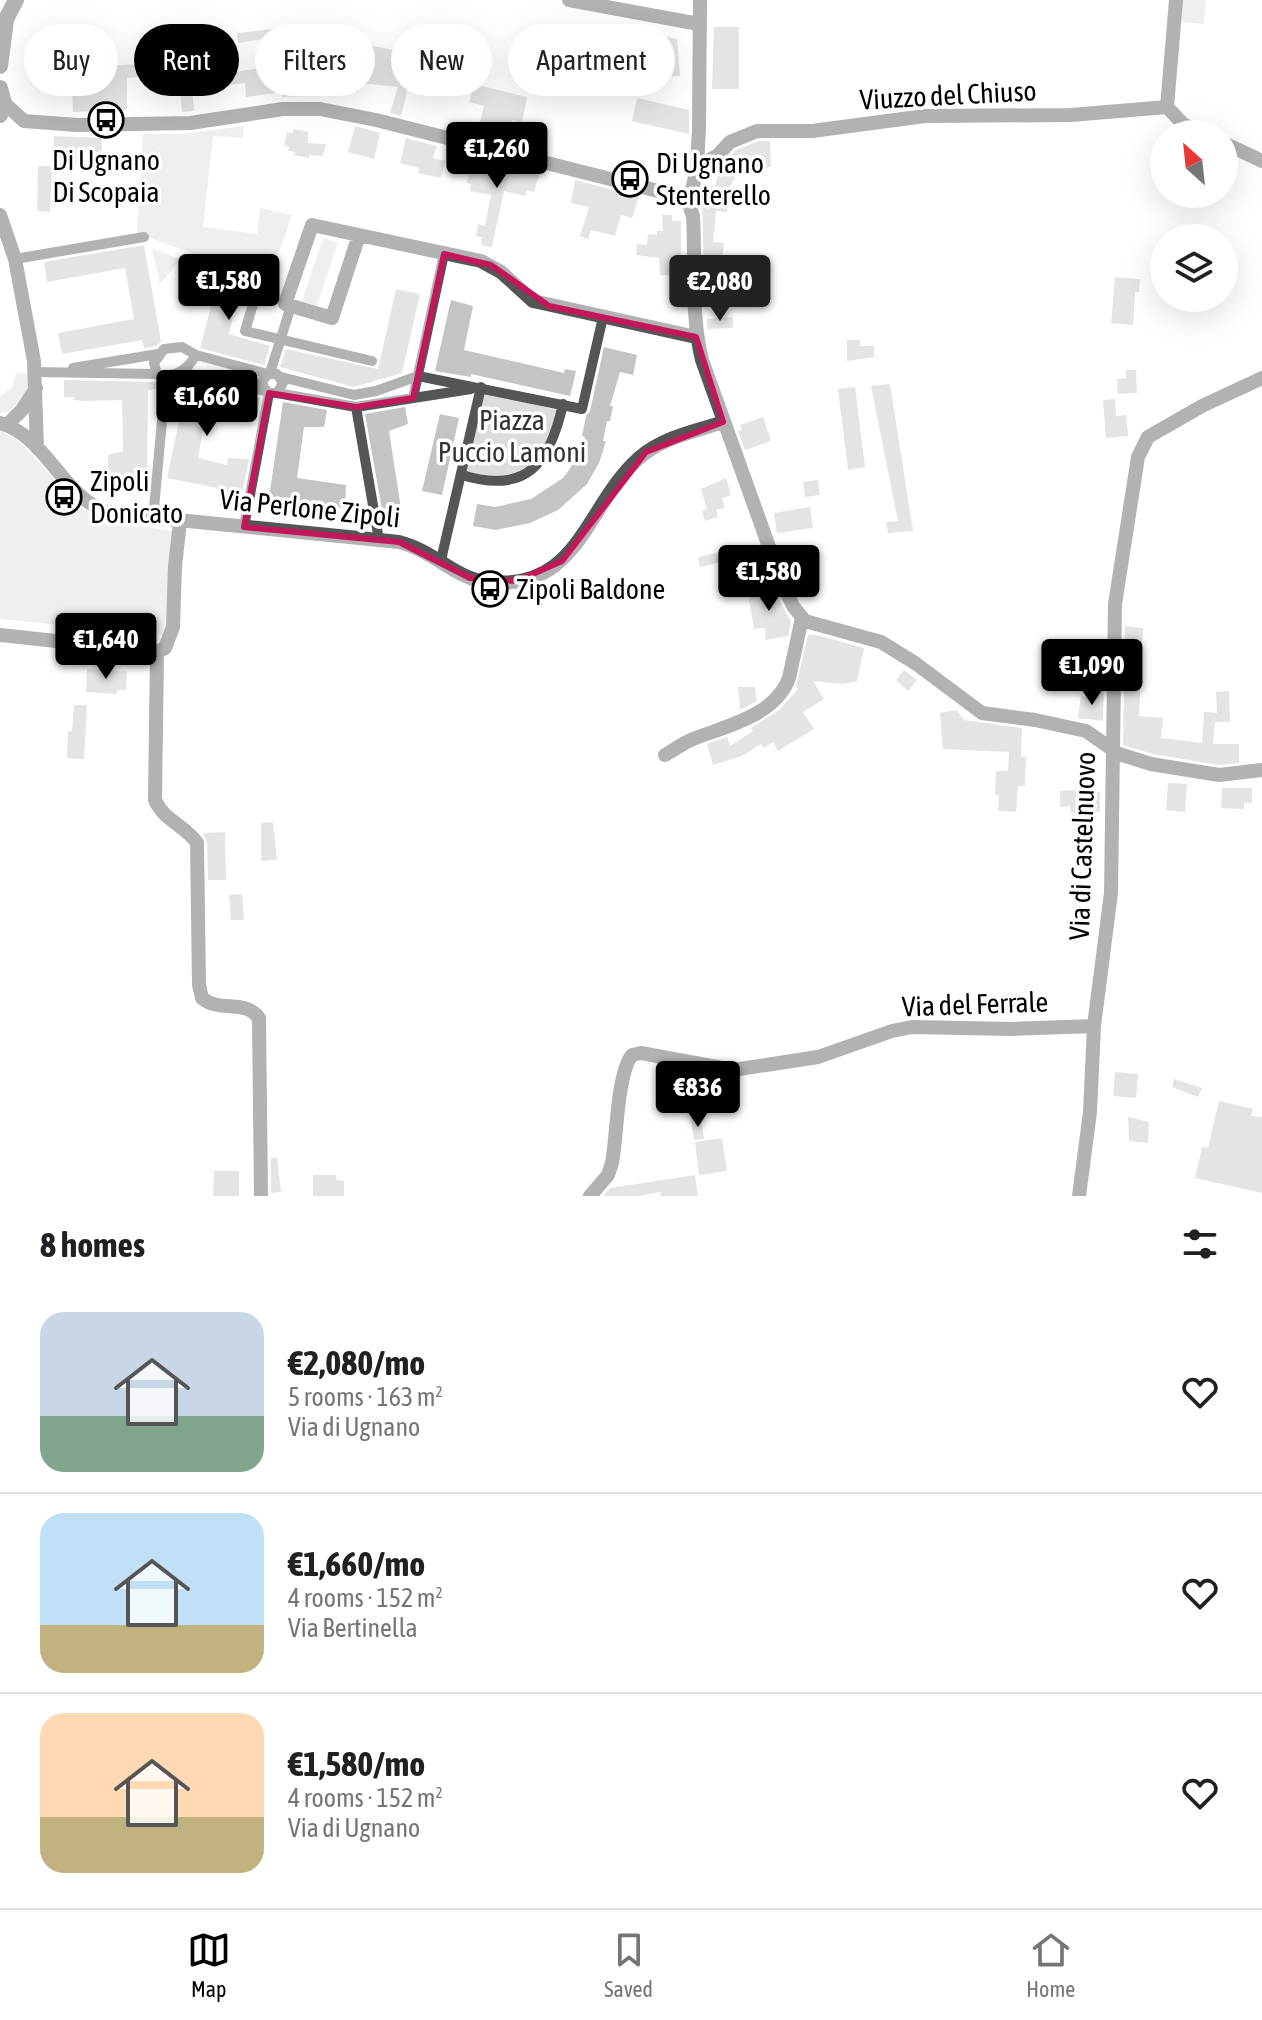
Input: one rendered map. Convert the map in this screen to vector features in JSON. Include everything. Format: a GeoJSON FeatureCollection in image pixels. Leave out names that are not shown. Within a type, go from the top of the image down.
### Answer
{"type":"FeatureCollection","features":[{"type":"Feature","properties":{"kind":"street"},"geometry":{"type":"LineString","coordinates":[[0,66],[3,25],[16,0]]}},
{"type":"Feature","properties":{"kind":"street"},"geometry":{"type":"LineString","coordinates":[[569,0],[699,24]]}},
{"type":"Feature","properties":{"kind":"street"},"geometry":{"type":"LineString","coordinates":[[700,0],[697,167],[689,205],[693,219],[692,295],[696,337],[723,422],[787,596],[802,618],[809,623],[881,642],[982,713],[1080,730],[1102,741],[1111,750],[1139,761],[1210,775],[1262,770]]}},
{"type":"Feature","properties":{"kind":"street"},"geometry":{"type":"LineString","coordinates":[[1176,0],[1167,107],[1178,120]]}},
{"type":"Feature","properties":{"kind":"street"},"geometry":{"type":"LineString","coordinates":[[1,102],[24,121],[77,125],[190,123],[283,109],[320,109],[376,120],[676,195],[689,205]]}},
{"type":"Feature","properties":{"kind":"street","name":"Viuzzo del Chiuso"},"geometry":{"type":"LineString","coordinates":[[697,167],[718,155],[730,142],[757,131],[812,131],[925,116],[1071,115],[1167,107]]}},
{"type":"Feature","properties":{"kind":"street"},"geometry":{"type":"LineString","coordinates":[[1238,150],[1262,161]]}},
{"type":"Feature","properties":{"kind":"street"},"geometry":{"type":"LineString","coordinates":[[0,215],[15,259],[42,372],[22,410],[4,424]]}},
{"type":"Feature","properties":{"kind":"street"},"geometry":{"type":"LineString","coordinates":[[359,235],[332,318],[285,304],[312,225],[359,235],[444,254],[481,261],[491,265],[533,301],[696,337]]}},
{"type":"Feature","properties":{"kind":"street"},"geometry":{"type":"LineString","coordinates":[[15,259],[144,237]]}},
{"type":"Feature","properties":{"kind":"street"},"geometry":{"type":"LineString","coordinates":[[413,398],[444,254]]}},
{"type":"Feature","properties":{"kind":"street"},"geometry":{"type":"LineString","coordinates":[[254,301],[245,331],[372,361]]}},
{"type":"Feature","properties":{"kind":"street"},"geometry":{"type":"LineString","coordinates":[[271,392],[262,382],[269,374],[291,306]]}},
{"type":"Feature","properties":{"kind":"street"},"geometry":{"type":"LineString","coordinates":[[153,519],[162,375],[154,363],[164,349],[182,347],[196,355],[354,395],[376,391],[418,376],[582,409],[603,317]]}},
{"type":"Feature","properties":{"kind":"street"},"geometry":{"type":"LineString","coordinates":[[42,372],[158,354]]}},
{"type":"Feature","properties":{"kind":"street"},"geometry":{"type":"LineString","coordinates":[[182,372],[196,355]]}},
{"type":"Feature","properties":{"kind":"street"},"geometry":{"type":"LineString","coordinates":[[42,372],[162,375],[182,372],[356,407],[481,387]]}},
{"type":"Feature","properties":{"kind":"street"},"geometry":{"type":"LineString","coordinates":[[271,392],[282,387],[281,377]]}},
{"type":"Feature","properties":{"kind":"street","name":"Via di Castelnuovo"},"geometry":{"type":"LineString","coordinates":[[1079,1196],[1090,1112],[1094,1026],[1111,893],[1115,604],[1138,457],[1148,437],[1202,406],[1262,378]]}},
{"type":"Feature","properties":{"kind":"street"},"geometry":{"type":"LineString","coordinates":[[36,387],[37,448]]}},
{"type":"Feature","properties":{"kind":"street"},"geometry":{"type":"LineString","coordinates":[[441,560],[481,387]]}},
{"type":"Feature","properties":{"kind":"street"},"geometry":{"type":"LineString","coordinates":[[244,527],[271,392]]}},
{"type":"Feature","properties":{"kind":"street"},"geometry":{"type":"LineString","coordinates":[[462,475],[480,480],[500,480],[521,476],[540,464],[557,431],[563,404]]}},
{"type":"Feature","properties":{"kind":"street"},"geometry":{"type":"LineString","coordinates":[[356,407],[379,540]]}},
{"type":"Feature","properties":{"kind":"street","name":"Via Perlone Zipoli"},"geometry":{"type":"LineString","coordinates":[[4,424],[37,448],[72,490],[90,505],[108,513],[412,545],[463,575],[485,581],[517,581],[557,565],[574,548],[615,487],[639,458],[663,442],[723,422]]}},
{"type":"Feature","properties":{"kind":"street"},"geometry":{"type":"LineString","coordinates":[[0,635],[157,652],[165,648],[173,627],[180,522]]}},
{"type":"Feature","properties":{"kind":"street"},"geometry":{"type":"LineString","coordinates":[[665,755],[689,741],[741,722],[774,700],[789,678],[802,618]]}},
{"type":"Feature","properties":{"kind":"street"},"geometry":{"type":"LineString","coordinates":[[157,652],[155,800],[160,811],[173,823],[189,831],[197,843],[199,985],[202,998],[218,1007],[243,1007],[254,1011],[259,1018],[261,1196]]}},
{"type":"Feature","properties":{"kind":"street","name":"Via del Ferrale"},"geometry":{"type":"LineString","coordinates":[[590,1196],[608,1175],[612,1163],[622,1078],[632,1055],[641,1053],[733,1070],[818,1057],[912,1027],[1012,1029],[1094,1026]]}},
{"type":"Feature","properties":{"kind":"highlighted area"},"geometry":{"type":"Polygon","coordinates":[[[444,254],[491,265],[549,306],[696,337],[723,422],[646,452],[562,561],[517,581],[470,578],[399,542],[244,527],[269,393],[356,407],[413,398],[444,254]]]}},
{"type":"Feature","properties":{"kind":"green space"},"geometry":{"type":"Polygon","coordinates":[[[1182,0],[1206,0],[1204,24],[1180,22],[1182,0]]]}},
{"type":"Feature","properties":{"kind":"green space"},"geometry":{"type":"Polygon","coordinates":[[[244,126],[243,138],[213,136],[203,227],[257,234],[260,208],[292,215],[269,281],[137,233],[143,134],[183,134],[244,126]]]}},
{"type":"Feature","properties":{"kind":"green space"},"geometry":{"type":"Polygon","coordinates":[[[323,238],[338,243],[317,306],[302,301],[323,238]]]}},
{"type":"Feature","properties":{"kind":"green space"},"geometry":{"type":"Polygon","coordinates":[[[152,249],[181,259],[160,284],[152,249]]]}},
{"type":"Feature","properties":{"kind":"green space"},"geometry":{"type":"Polygon","coordinates":[[[16,373],[29,374],[25,394],[13,408],[0,414],[0,397],[12,387],[16,373]]]}},
{"type":"Feature","properties":{"kind":"green space","name":"Piazza Puccio Lamoni"},"geometry":{"type":"Polygon","coordinates":[[[484,393],[558,410],[538,457],[519,472],[505,475],[467,473],[484,393]]]}},
{"type":"Feature","properties":{"kind":"green space"},"geometry":{"type":"Polygon","coordinates":[[[0,430],[21,443],[80,508],[116,522],[177,532],[164,635],[0,619],[0,430]]]}},
{"type":"Feature","properties":{"kind":"building"},"geometry":{"type":"Polygon","coordinates":[[[714,27],[739,27],[739,89],[712,89],[714,27]]]}},
{"type":"Feature","properties":{"kind":"building"},"geometry":{"type":"Polygon","coordinates":[[[255,31],[255,40],[239,43],[239,33],[255,31]]]}},
{"type":"Feature","properties":{"kind":"building"},"geometry":{"type":"Polygon","coordinates":[[[675,39],[677,39],[680,76],[675,76],[675,39]]]}},
{"type":"Feature","properties":{"kind":"building"},"geometry":{"type":"Polygon","coordinates":[[[375,46],[391,49],[391,86],[375,85],[375,46]]]}},
{"type":"Feature","properties":{"kind":"building"},"geometry":{"type":"Polygon","coordinates":[[[134,64],[134,78],[127,78],[127,110],[73,112],[72,96],[118,96],[118,65],[134,64]]]}},
{"type":"Feature","properties":{"kind":"building"},"geometry":{"type":"Polygon","coordinates":[[[255,69],[255,96],[246,97],[245,83],[239,84],[239,71],[255,69]]]}},
{"type":"Feature","properties":{"kind":"building"},"geometry":{"type":"Polygon","coordinates":[[[492,88],[508,92],[508,96],[527,97],[522,123],[512,120],[507,143],[477,135],[484,106],[469,102],[471,96],[492,96],[492,88]]]}},
{"type":"Feature","properties":{"kind":"building"},"geometry":{"type":"Polygon","coordinates":[[[180,96],[193,96],[194,111],[182,112],[180,96]]]}},
{"type":"Feature","properties":{"kind":"building"},"geometry":{"type":"Polygon","coordinates":[[[395,96],[406,96],[401,116],[390,113],[395,96]]]}},
{"type":"Feature","properties":{"kind":"building"},"geometry":{"type":"Polygon","coordinates":[[[637,98],[689,110],[689,134],[632,121],[637,98]]]}},
{"type":"Feature","properties":{"kind":"building"},"geometry":{"type":"Polygon","coordinates":[[[355,126],[380,133],[374,159],[348,152],[355,126]]]}},
{"type":"Feature","properties":{"kind":"building"},"geometry":{"type":"Polygon","coordinates":[[[293,129],[308,132],[308,143],[326,144],[323,156],[309,155],[309,158],[288,151],[289,147],[284,146],[287,132],[293,133],[293,129]]]}},
{"type":"Feature","properties":{"kind":"building"},"geometry":{"type":"Polygon","coordinates":[[[54,136],[102,138],[101,166],[54,162],[54,136]]]}},
{"type":"Feature","properties":{"kind":"building"},"geometry":{"type":"Polygon","coordinates":[[[406,138],[437,146],[433,158],[445,161],[441,178],[418,173],[419,168],[400,163],[406,138]]]}},
{"type":"Feature","properties":{"kind":"building"},"geometry":{"type":"Polygon","coordinates":[[[759,141],[770,141],[771,167],[753,169],[744,174],[740,168],[730,187],[727,212],[716,211],[713,242],[724,243],[720,277],[704,276],[702,197],[705,185],[715,186],[721,165],[736,150],[759,141]]]}},
{"type":"Feature","properties":{"kind":"building"},"geometry":{"type":"Polygon","coordinates":[[[473,155],[539,175],[534,192],[527,190],[525,196],[504,191],[492,247],[481,245],[482,237],[476,236],[478,224],[485,226],[491,195],[470,191],[471,184],[467,183],[473,155]]]}},
{"type":"Feature","properties":{"kind":"building"},"geometry":{"type":"Polygon","coordinates":[[[38,166],[52,166],[50,212],[37,211],[38,166]]]}},
{"type":"Feature","properties":{"kind":"building"},"geometry":{"type":"Polygon","coordinates":[[[575,180],[639,197],[632,218],[621,215],[615,236],[591,230],[588,239],[580,236],[589,207],[571,203],[575,180]]]}},
{"type":"Feature","properties":{"kind":"building"},"geometry":{"type":"Polygon","coordinates":[[[662,215],[672,215],[672,221],[681,221],[681,275],[660,275],[659,258],[636,255],[637,244],[647,245],[648,234],[657,235],[657,231],[663,231],[662,215]]]}},
{"type":"Feature","properties":{"kind":"building"},"geometry":{"type":"Polygon","coordinates":[[[144,245],[161,342],[144,348],[142,340],[62,354],[58,333],[134,319],[125,268],[47,282],[44,262],[144,245]]]}},
{"type":"Feature","properties":{"kind":"building"},"geometry":{"type":"Polygon","coordinates":[[[741,257],[757,258],[757,262],[761,262],[759,288],[742,287],[741,257]]]}},
{"type":"Feature","properties":{"kind":"building"},"geometry":{"type":"Polygon","coordinates":[[[222,265],[243,272],[229,334],[270,346],[264,365],[200,348],[222,265]]]}},
{"type":"Feature","properties":{"kind":"building"},"geometry":{"type":"Polygon","coordinates":[[[1115,277],[1140,279],[1139,292],[1135,292],[1133,325],[1111,323],[1115,277]]]}},
{"type":"Feature","properties":{"kind":"building"},"geometry":{"type":"Polygon","coordinates":[[[396,289],[420,294],[402,373],[354,387],[280,367],[286,349],[378,369],[396,289]]]}},
{"type":"Feature","properties":{"kind":"building"},"geometry":{"type":"Polygon","coordinates":[[[451,300],[473,306],[464,350],[564,373],[565,369],[576,371],[570,396],[471,374],[471,377],[435,371],[451,300]]]}},
{"type":"Feature","properties":{"kind":"building"},"geometry":{"type":"Polygon","coordinates":[[[733,317],[733,328],[707,329],[707,319],[733,317]]]}},
{"type":"Feature","properties":{"kind":"building"},"geometry":{"type":"Polygon","coordinates":[[[847,340],[860,340],[860,346],[874,346],[874,357],[847,361],[847,340]]]}},
{"type":"Feature","properties":{"kind":"building"},"geometry":{"type":"Polygon","coordinates":[[[604,347],[637,355],[633,375],[620,372],[610,406],[613,406],[603,441],[606,441],[599,463],[587,484],[558,510],[530,523],[496,530],[473,526],[477,504],[495,507],[531,499],[563,478],[569,470],[585,437],[582,436],[586,416],[590,411],[604,347]]]}},
{"type":"Feature","properties":{"kind":"building"},"geometry":{"type":"Polygon","coordinates":[[[1126,370],[1136,370],[1137,393],[1118,394],[1117,379],[1126,378],[1126,370]]]}},
{"type":"Feature","properties":{"kind":"building"},"geometry":{"type":"Polygon","coordinates":[[[64,380],[156,382],[156,389],[148,390],[147,476],[113,476],[114,473],[108,472],[108,455],[123,451],[122,400],[84,401],[64,397],[64,380]]]}},
{"type":"Feature","properties":{"kind":"building"},"geometry":{"type":"Polygon","coordinates":[[[178,382],[260,398],[256,417],[207,409],[198,458],[227,465],[228,458],[249,459],[242,493],[167,478],[185,393],[176,391],[178,382]]]}},
{"type":"Feature","properties":{"kind":"building"},"geometry":{"type":"Polygon","coordinates":[[[890,384],[913,531],[888,533],[886,522],[898,521],[871,386],[890,384]]]}},
{"type":"Feature","properties":{"kind":"building"},"geometry":{"type":"Polygon","coordinates":[[[855,387],[865,467],[848,470],[838,389],[855,387]]]}},
{"type":"Feature","properties":{"kind":"building"},"geometry":{"type":"Polygon","coordinates":[[[1115,399],[1116,416],[1126,415],[1128,436],[1106,438],[1103,400],[1115,399]]]}},
{"type":"Feature","properties":{"kind":"building"},"geometry":{"type":"Polygon","coordinates":[[[283,402],[327,410],[324,427],[304,427],[297,478],[346,485],[345,508],[269,498],[283,402]]]}},
{"type":"Feature","properties":{"kind":"building"},"geometry":{"type":"Polygon","coordinates":[[[405,407],[408,424],[389,431],[401,509],[383,515],[365,414],[405,407]]]}},
{"type":"Feature","properties":{"kind":"building"},"geometry":{"type":"Polygon","coordinates":[[[440,414],[459,418],[442,495],[422,491],[440,414]]]}},
{"type":"Feature","properties":{"kind":"building"},"geometry":{"type":"Polygon","coordinates":[[[763,417],[771,441],[745,450],[738,431],[742,430],[740,425],[763,417]]]}},
{"type":"Feature","properties":{"kind":"building"},"geometry":{"type":"Polygon","coordinates":[[[726,478],[731,495],[722,498],[725,508],[716,510],[718,517],[705,521],[702,511],[707,509],[701,489],[726,478]]]}},
{"type":"Feature","properties":{"kind":"building"},"geometry":{"type":"Polygon","coordinates":[[[818,480],[820,495],[805,497],[803,482],[818,480]]]}},
{"type":"Feature","properties":{"kind":"building"},"geometry":{"type":"Polygon","coordinates":[[[810,507],[813,528],[777,533],[774,513],[810,507]]]}},
{"type":"Feature","properties":{"kind":"building"},"geometry":{"type":"Polygon","coordinates":[[[755,544],[758,558],[740,562],[740,558],[700,567],[698,557],[755,544]]]}},
{"type":"Feature","properties":{"kind":"building"},"geometry":{"type":"Polygon","coordinates":[[[772,586],[791,622],[788,636],[766,640],[765,628],[754,629],[747,589],[772,586]]]}},
{"type":"Feature","properties":{"kind":"building"},"geometry":{"type":"Polygon","coordinates":[[[1125,626],[1143,628],[1139,716],[1163,718],[1161,738],[1202,743],[1204,712],[1217,713],[1216,692],[1229,691],[1230,722],[1215,722],[1213,744],[1239,744],[1239,763],[1218,765],[1153,754],[1123,745],[1125,626]]]}},
{"type":"Feature","properties":{"kind":"building"},"geometry":{"type":"Polygon","coordinates":[[[808,635],[864,648],[857,681],[842,684],[813,681],[824,699],[803,712],[814,729],[778,751],[773,742],[764,748],[761,744],[742,756],[713,765],[707,744],[727,737],[730,746],[779,710],[798,689],[796,686],[808,635]]]}},
{"type":"Feature","properties":{"kind":"building"},"geometry":{"type":"Polygon","coordinates":[[[87,669],[127,671],[126,690],[117,690],[117,694],[86,692],[87,669]]]}},
{"type":"Feature","properties":{"kind":"building"},"geometry":{"type":"Polygon","coordinates":[[[904,670],[917,680],[908,691],[896,680],[904,670]]]}},
{"type":"Feature","properties":{"kind":"building"},"geometry":{"type":"Polygon","coordinates":[[[738,687],[755,687],[757,701],[740,710],[738,687]]]}},
{"type":"Feature","properties":{"kind":"building"},"geometry":{"type":"Polygon","coordinates":[[[1096,689],[1104,690],[1103,721],[1078,718],[1081,696],[1094,698],[1096,689]]]}},
{"type":"Feature","properties":{"kind":"building"},"geometry":{"type":"Polygon","coordinates":[[[74,705],[87,705],[84,759],[67,758],[68,731],[72,731],[74,705]]]}},
{"type":"Feature","properties":{"kind":"building"},"geometry":{"type":"Polygon","coordinates":[[[956,710],[964,720],[1022,728],[1021,756],[1026,757],[1025,786],[1018,786],[1016,812],[998,811],[999,795],[995,795],[996,771],[1008,771],[1009,752],[943,749],[940,713],[956,710]]]}},
{"type":"Feature","properties":{"kind":"building"},"geometry":{"type":"Polygon","coordinates":[[[1168,783],[1187,784],[1185,812],[1166,810],[1168,783]]]}},
{"type":"Feature","properties":{"kind":"building"},"geometry":{"type":"Polygon","coordinates":[[[1222,788],[1252,788],[1252,803],[1244,803],[1244,809],[1221,808],[1222,788]]]}},
{"type":"Feature","properties":{"kind":"building"},"geometry":{"type":"Polygon","coordinates":[[[1060,791],[1100,792],[1100,812],[1071,812],[1070,806],[1060,807],[1060,791]]]}},
{"type":"Feature","properties":{"kind":"building"},"geometry":{"type":"Polygon","coordinates":[[[273,822],[277,860],[261,861],[261,823],[273,822]]]}},
{"type":"Feature","properties":{"kind":"building"},"geometry":{"type":"Polygon","coordinates":[[[225,832],[226,880],[208,880],[207,843],[203,833],[225,832]]]}},
{"type":"Feature","properties":{"kind":"building"},"geometry":{"type":"Polygon","coordinates":[[[242,894],[244,920],[231,920],[229,895],[242,894]]]}},
{"type":"Feature","properties":{"kind":"building"},"geometry":{"type":"Polygon","coordinates":[[[1115,1072],[1138,1074],[1136,1098],[1113,1096],[1115,1072]]]}},
{"type":"Feature","properties":{"kind":"building"},"geometry":{"type":"Polygon","coordinates":[[[1174,1079],[1202,1088],[1198,1097],[1172,1087],[1174,1079]]]}},
{"type":"Feature","properties":{"kind":"building"},"geometry":{"type":"Polygon","coordinates":[[[1219,1101],[1253,1109],[1251,1116],[1262,1117],[1262,1193],[1195,1178],[1202,1147],[1208,1148],[1219,1101]]]}},
{"type":"Feature","properties":{"kind":"building"},"geometry":{"type":"Polygon","coordinates":[[[701,1117],[704,1139],[694,1140],[691,1119],[701,1117]]]}},
{"type":"Feature","properties":{"kind":"building"},"geometry":{"type":"Polygon","coordinates":[[[1128,1117],[1149,1122],[1148,1143],[1129,1141],[1128,1117]]]}},
{"type":"Feature","properties":{"kind":"building"},"geometry":{"type":"Polygon","coordinates":[[[722,1138],[727,1171],[699,1175],[695,1142],[722,1138]]]}},
{"type":"Feature","properties":{"kind":"building"},"geometry":{"type":"Polygon","coordinates":[[[271,1158],[277,1158],[281,1192],[271,1193],[271,1158]]]}},
{"type":"Feature","properties":{"kind":"building"},"geometry":{"type":"Polygon","coordinates":[[[214,1171],[239,1171],[239,1196],[213,1196],[214,1171]]]}},
{"type":"Feature","properties":{"kind":"building"},"geometry":{"type":"Polygon","coordinates":[[[313,1175],[336,1175],[336,1180],[344,1181],[344,1196],[313,1196],[313,1175]]]}},
{"type":"Feature","properties":{"kind":"building"},"geometry":{"type":"Polygon","coordinates":[[[695,1175],[698,1196],[661,1196],[660,1192],[639,1196],[603,1196],[610,1188],[695,1175]]]}},
{"type":"Feature","properties":{"kind":"place","name":"Di Ugnano Di Scopaia"},"geometry":{"type":"Point","coordinates":[106,120]}},
{"type":"Feature","properties":{"kind":"place","name":"Di Ugnano Stenterello"},"geometry":{"type":"Point","coordinates":[630,179]}},
{"type":"Feature","properties":{"kind":"place","name":"Zipoli Donicato"},"geometry":{"type":"Point","coordinates":[64,497]}},
{"type":"Feature","properties":{"kind":"place","name":"Zipoli Baldone"},"geometry":{"type":"Point","coordinates":[490,589]}}]}
